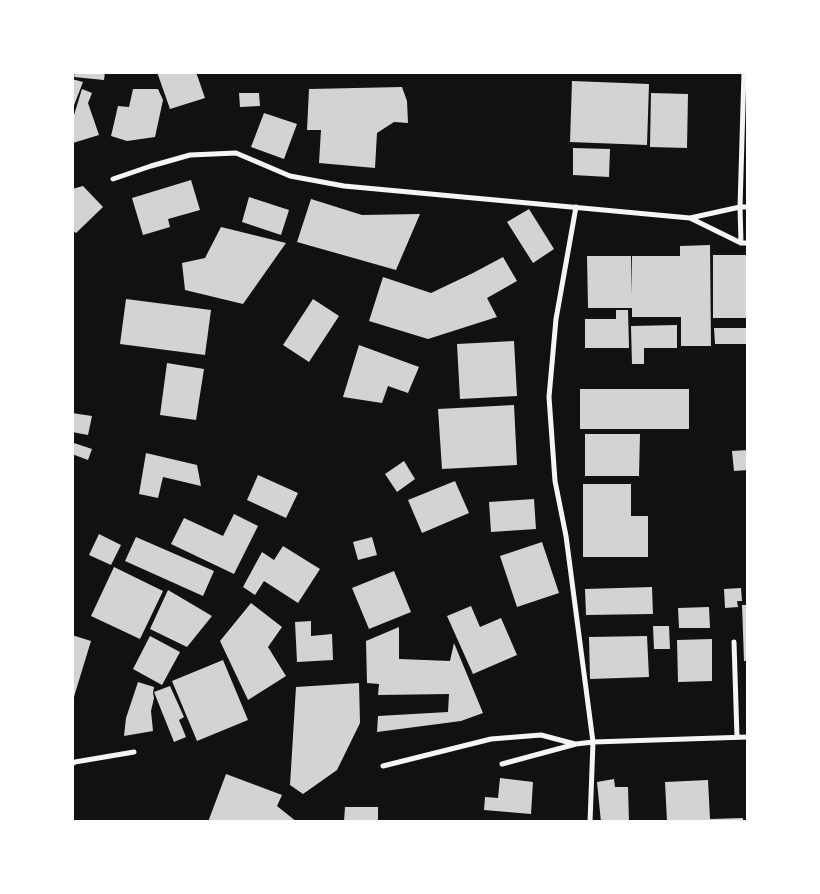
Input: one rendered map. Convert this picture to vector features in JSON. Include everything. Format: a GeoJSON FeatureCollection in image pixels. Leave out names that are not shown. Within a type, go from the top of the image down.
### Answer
{"type":"FeatureCollection","features":[{"type":"Feature","properties":{"kind":"street"},"geometry":{"type":"LineString","coordinates":[[744,72],[740,207],[744,243]]}},
{"type":"Feature","properties":{"kind":"street"},"geometry":{"type":"LineString","coordinates":[[113,179],[151,166],[190,156],[236,153],[290,176],[344,186],[690,218],[748,207]]}},
{"type":"Feature","properties":{"kind":"street"},"geometry":{"type":"LineString","coordinates":[[576,207],[556,319],[549,397],[555,480],[566,536],[593,742],[590,822]]}},
{"type":"Feature","properties":{"kind":"street"},"geometry":{"type":"LineString","coordinates":[[690,218],[744,243]]}},
{"type":"Feature","properties":{"kind":"street"},"geometry":{"type":"LineString","coordinates":[[734,642],[737,737]]}},
{"type":"Feature","properties":{"kind":"street"},"geometry":{"type":"LineString","coordinates":[[383,766],[490,739],[541,735],[576,744]]}},
{"type":"Feature","properties":{"kind":"street"},"geometry":{"type":"LineString","coordinates":[[502,764],[576,744],[593,742],[748,737]]}},
{"type":"Feature","properties":{"kind":"street"},"geometry":{"type":"LineString","coordinates":[[72,764],[134,752]]}},
{"type":"Feature","properties":{"kind":"building"},"geometry":{"type":"Polygon","coordinates":[[[75,72],[105,72],[104,80],[74,77],[75,72]]]}},
{"type":"Feature","properties":{"kind":"building"},"geometry":{"type":"Polygon","coordinates":[[[157,72],[196,72],[205,98],[170,109],[157,72]]]}},
{"type":"Feature","properties":{"kind":"building"},"geometry":{"type":"Polygon","coordinates":[[[72,79],[83,82],[73,108],[72,108],[72,79]]]}},
{"type":"Feature","properties":{"kind":"building"},"geometry":{"type":"Polygon","coordinates":[[[572,81],[649,84],[647,145],[570,142],[572,81]]]}},
{"type":"Feature","properties":{"kind":"building"},"geometry":{"type":"Polygon","coordinates":[[[402,87],[407,101],[408,123],[394,122],[377,133],[375,168],[319,163],[321,130],[307,130],[309,89],[402,87]]]}},
{"type":"Feature","properties":{"kind":"building"},"geometry":{"type":"Polygon","coordinates":[[[82,89],[92,93],[88,103],[99,135],[73,143],[74,115],[82,89]]]}},
{"type":"Feature","properties":{"kind":"building"},"geometry":{"type":"Polygon","coordinates":[[[133,89],[158,89],[163,100],[155,137],[127,141],[111,136],[118,106],[129,107],[133,89]]]}},
{"type":"Feature","properties":{"kind":"building"},"geometry":{"type":"Polygon","coordinates":[[[239,93],[259,93],[260,106],[240,107],[239,93]]]}},
{"type":"Feature","properties":{"kind":"building"},"geometry":{"type":"Polygon","coordinates":[[[651,93],[688,94],[687,148],[650,147],[651,93]]]}},
{"type":"Feature","properties":{"kind":"building"},"geometry":{"type":"Polygon","coordinates":[[[264,113],[297,124],[284,159],[251,147],[264,113]]]}},
{"type":"Feature","properties":{"kind":"building"},"geometry":{"type":"Polygon","coordinates":[[[573,148],[610,149],[609,177],[573,175],[573,148]]]}},
{"type":"Feature","properties":{"kind":"building"},"geometry":{"type":"Polygon","coordinates":[[[191,180],[200,210],[168,219],[170,227],[143,235],[132,198],[191,180]]]}},
{"type":"Feature","properties":{"kind":"building"},"geometry":{"type":"Polygon","coordinates":[[[83,186],[103,207],[76,233],[72,230],[72,189],[83,186]]]}},
{"type":"Feature","properties":{"kind":"building"},"geometry":{"type":"Polygon","coordinates":[[[249,197],[289,210],[281,235],[242,222],[249,197]]]}},
{"type":"Feature","properties":{"kind":"building"},"geometry":{"type":"Polygon","coordinates":[[[311,199],[362,215],[420,214],[396,270],[297,242],[311,199]]]}},
{"type":"Feature","properties":{"kind":"building"},"geometry":{"type":"Polygon","coordinates":[[[529,209],[554,249],[533,263],[507,222],[529,209]]]}},
{"type":"Feature","properties":{"kind":"building"},"geometry":{"type":"Polygon","coordinates":[[[221,227],[286,243],[243,304],[185,290],[182,263],[205,258],[221,227]]]}},
{"type":"Feature","properties":{"kind":"building"},"geometry":{"type":"Polygon","coordinates":[[[710,245],[711,346],[681,346],[681,317],[632,317],[632,308],[588,308],[587,256],[631,256],[632,296],[632,256],[680,256],[680,246],[710,245]]]}},
{"type":"Feature","properties":{"kind":"building"},"geometry":{"type":"Polygon","coordinates":[[[713,255],[748,255],[748,318],[713,318],[713,255]]]}},
{"type":"Feature","properties":{"kind":"building"},"geometry":{"type":"Polygon","coordinates":[[[503,257],[517,281],[487,298],[497,317],[428,339],[369,321],[383,277],[431,293],[503,257]]]}},
{"type":"Feature","properties":{"kind":"building"},"geometry":{"type":"Polygon","coordinates":[[[126,299],[211,310],[205,355],[120,344],[126,299]]]}},
{"type":"Feature","properties":{"kind":"building"},"geometry":{"type":"Polygon","coordinates":[[[313,299],[339,316],[309,362],[283,345],[313,299]]]}},
{"type":"Feature","properties":{"kind":"building"},"geometry":{"type":"Polygon","coordinates":[[[616,310],[628,310],[629,348],[585,348],[585,319],[616,319],[616,310]]]}},
{"type":"Feature","properties":{"kind":"building"},"geometry":{"type":"Polygon","coordinates":[[[677,325],[677,348],[644,348],[644,364],[632,364],[631,326],[677,325]]]}},
{"type":"Feature","properties":{"kind":"building"},"geometry":{"type":"Polygon","coordinates":[[[714,328],[748,328],[748,344],[715,344],[714,328]]]}},
{"type":"Feature","properties":{"kind":"building"},"geometry":{"type":"Polygon","coordinates":[[[514,341],[517,396],[460,399],[457,344],[514,341]]]}},
{"type":"Feature","properties":{"kind":"building"},"geometry":{"type":"Polygon","coordinates":[[[359,345],[419,367],[408,393],[388,386],[382,403],[343,397],[359,345]]]}},
{"type":"Feature","properties":{"kind":"building"},"geometry":{"type":"Polygon","coordinates":[[[167,363],[204,369],[196,420],[160,415],[167,363]]]}},
{"type":"Feature","properties":{"kind":"building"},"geometry":{"type":"Polygon","coordinates":[[[580,389],[689,389],[689,429],[580,429],[580,389]]]}},
{"type":"Feature","properties":{"kind":"building"},"geometry":{"type":"Polygon","coordinates":[[[514,405],[517,465],[442,469],[438,409],[514,405]]]}},
{"type":"Feature","properties":{"kind":"building"},"geometry":{"type":"Polygon","coordinates":[[[72,413],[92,416],[88,435],[72,432],[72,413]]]}},
{"type":"Feature","properties":{"kind":"building"},"geometry":{"type":"Polygon","coordinates":[[[585,434],[640,434],[639,476],[585,476],[585,434]]]}},
{"type":"Feature","properties":{"kind":"building"},"geometry":{"type":"Polygon","coordinates":[[[74,443],[92,449],[88,460],[72,454],[74,443]]]}},
{"type":"Feature","properties":{"kind":"building"},"geometry":{"type":"Polygon","coordinates":[[[748,450],[748,470],[734,471],[732,451],[748,450]]]}},
{"type":"Feature","properties":{"kind":"building"},"geometry":{"type":"Polygon","coordinates":[[[146,453],[197,465],[201,486],[163,477],[158,498],[139,494],[146,453]]]}},
{"type":"Feature","properties":{"kind":"building"},"geometry":{"type":"Polygon","coordinates":[[[404,461],[415,479],[397,492],[385,474],[404,461]]]}},
{"type":"Feature","properties":{"kind":"building"},"geometry":{"type":"Polygon","coordinates":[[[258,475],[298,493],[286,518],[247,500],[258,475]]]}},
{"type":"Feature","properties":{"kind":"building"},"geometry":{"type":"Polygon","coordinates":[[[455,481],[469,513],[422,533],[408,500],[455,481]]]}},
{"type":"Feature","properties":{"kind":"building"},"geometry":{"type":"Polygon","coordinates":[[[583,484],[631,484],[631,516],[648,516],[648,557],[583,557],[583,484]]]}},
{"type":"Feature","properties":{"kind":"building"},"geometry":{"type":"Polygon","coordinates":[[[534,499],[536,529],[491,532],[489,502],[534,499]]]}},
{"type":"Feature","properties":{"kind":"building"},"geometry":{"type":"Polygon","coordinates":[[[234,514],[258,526],[234,574],[171,544],[184,518],[223,536],[234,514]]]}},
{"type":"Feature","properties":{"kind":"building"},"geometry":{"type":"Polygon","coordinates":[[[99,534],[121,545],[111,565],[89,555],[99,534]]]}},
{"type":"Feature","properties":{"kind":"building"},"geometry":{"type":"Polygon","coordinates":[[[136,537],[214,571],[203,596],[125,561],[136,537]]]}},
{"type":"Feature","properties":{"kind":"building"},"geometry":{"type":"Polygon","coordinates":[[[372,537],[377,555],[358,560],[353,542],[372,537]]]}},
{"type":"Feature","properties":{"kind":"building"},"geometry":{"type":"Polygon","coordinates":[[[542,542],[559,593],[517,607],[500,556],[542,542]]]}},
{"type":"Feature","properties":{"kind":"building"},"geometry":{"type":"Polygon","coordinates":[[[283,546],[320,569],[298,603],[264,581],[255,595],[243,587],[262,552],[274,560],[283,546]]]}},
{"type":"Feature","properties":{"kind":"building"},"geometry":{"type":"Polygon","coordinates":[[[114,567],[163,591],[140,639],[91,616],[114,567]]]}},
{"type":"Feature","properties":{"kind":"building"},"geometry":{"type":"Polygon","coordinates":[[[394,571],[411,612],[369,629],[352,588],[394,571]]]}},
{"type":"Feature","properties":{"kind":"building"},"geometry":{"type":"Polygon","coordinates":[[[652,587],[653,614],[586,615],[585,589],[652,587]]]}},
{"type":"Feature","properties":{"kind":"building"},"geometry":{"type":"Polygon","coordinates":[[[741,588],[742,601],[737,601],[738,607],[725,608],[724,589],[741,588]]]}},
{"type":"Feature","properties":{"kind":"building"},"geometry":{"type":"Polygon","coordinates":[[[168,590],[212,616],[187,647],[150,629],[168,590]]]}},
{"type":"Feature","properties":{"kind":"building"},"geometry":{"type":"Polygon","coordinates":[[[251,603],[282,627],[268,647],[286,676],[248,700],[220,641],[251,603]]]}},
{"type":"Feature","properties":{"kind":"building"},"geometry":{"type":"Polygon","coordinates":[[[742,605],[748,605],[748,661],[744,661],[742,605]]]}},
{"type":"Feature","properties":{"kind":"building"},"geometry":{"type":"Polygon","coordinates":[[[471,606],[480,627],[501,618],[517,655],[473,674],[447,616],[471,606]]]}},
{"type":"Feature","properties":{"kind":"building"},"geometry":{"type":"Polygon","coordinates":[[[709,607],[710,628],[679,628],[678,608],[709,607]]]}},
{"type":"Feature","properties":{"kind":"building"},"geometry":{"type":"Polygon","coordinates":[[[311,621],[311,636],[332,634],[333,660],[297,662],[295,622],[311,621]]]}},
{"type":"Feature","properties":{"kind":"building"},"geometry":{"type":"Polygon","coordinates":[[[653,626],[669,626],[670,649],[654,649],[653,626]]]}},
{"type":"Feature","properties":{"kind":"building"},"geometry":{"type":"Polygon","coordinates":[[[399,627],[399,659],[450,661],[454,643],[483,713],[461,721],[377,732],[378,716],[448,712],[449,694],[378,695],[379,684],[367,683],[366,641],[399,627]]]}},
{"type":"Feature","properties":{"kind":"building"},"geometry":{"type":"Polygon","coordinates":[[[72,635],[91,641],[73,700],[72,700],[72,635]]]}},
{"type":"Feature","properties":{"kind":"building"},"geometry":{"type":"Polygon","coordinates":[[[150,636],[180,652],[162,685],[133,669],[150,636]]]}},
{"type":"Feature","properties":{"kind":"building"},"geometry":{"type":"Polygon","coordinates":[[[647,636],[649,677],[590,679],[589,637],[647,636]]]}},
{"type":"Feature","properties":{"kind":"building"},"geometry":{"type":"Polygon","coordinates":[[[712,639],[712,681],[678,682],[677,640],[712,639]]]}},
{"type":"Feature","properties":{"kind":"building"},"geometry":{"type":"Polygon","coordinates":[[[223,660],[248,720],[197,741],[172,681],[223,660]]]}},
{"type":"Feature","properties":{"kind":"building"},"geometry":{"type":"Polygon","coordinates":[[[138,682],[154,687],[151,711],[153,731],[124,736],[126,718],[138,682]]]}},
{"type":"Feature","properties":{"kind":"building"},"geometry":{"type":"Polygon","coordinates":[[[359,683],[360,723],[337,770],[303,794],[290,785],[296,687],[359,683]]]}},
{"type":"Feature","properties":{"kind":"building"},"geometry":{"type":"Polygon","coordinates":[[[170,686],[184,717],[179,720],[186,737],[174,742],[154,692],[170,686]]]}},
{"type":"Feature","properties":{"kind":"building"},"geometry":{"type":"Polygon","coordinates":[[[226,774],[282,795],[277,806],[297,822],[208,822],[226,774]]]}},
{"type":"Feature","properties":{"kind":"building"},"geometry":{"type":"Polygon","coordinates":[[[500,778],[533,782],[531,814],[484,810],[485,797],[498,798],[500,778]]]}},
{"type":"Feature","properties":{"kind":"building"},"geometry":{"type":"Polygon","coordinates":[[[614,779],[615,787],[628,787],[629,822],[601,822],[597,782],[614,779]]]}},
{"type":"Feature","properties":{"kind":"building"},"geometry":{"type":"Polygon","coordinates":[[[708,780],[710,819],[743,818],[743,822],[667,822],[665,782],[708,780]]]}},
{"type":"Feature","properties":{"kind":"building"},"geometry":{"type":"Polygon","coordinates":[[[345,807],[378,807],[378,822],[344,822],[345,807]]]}}]}
